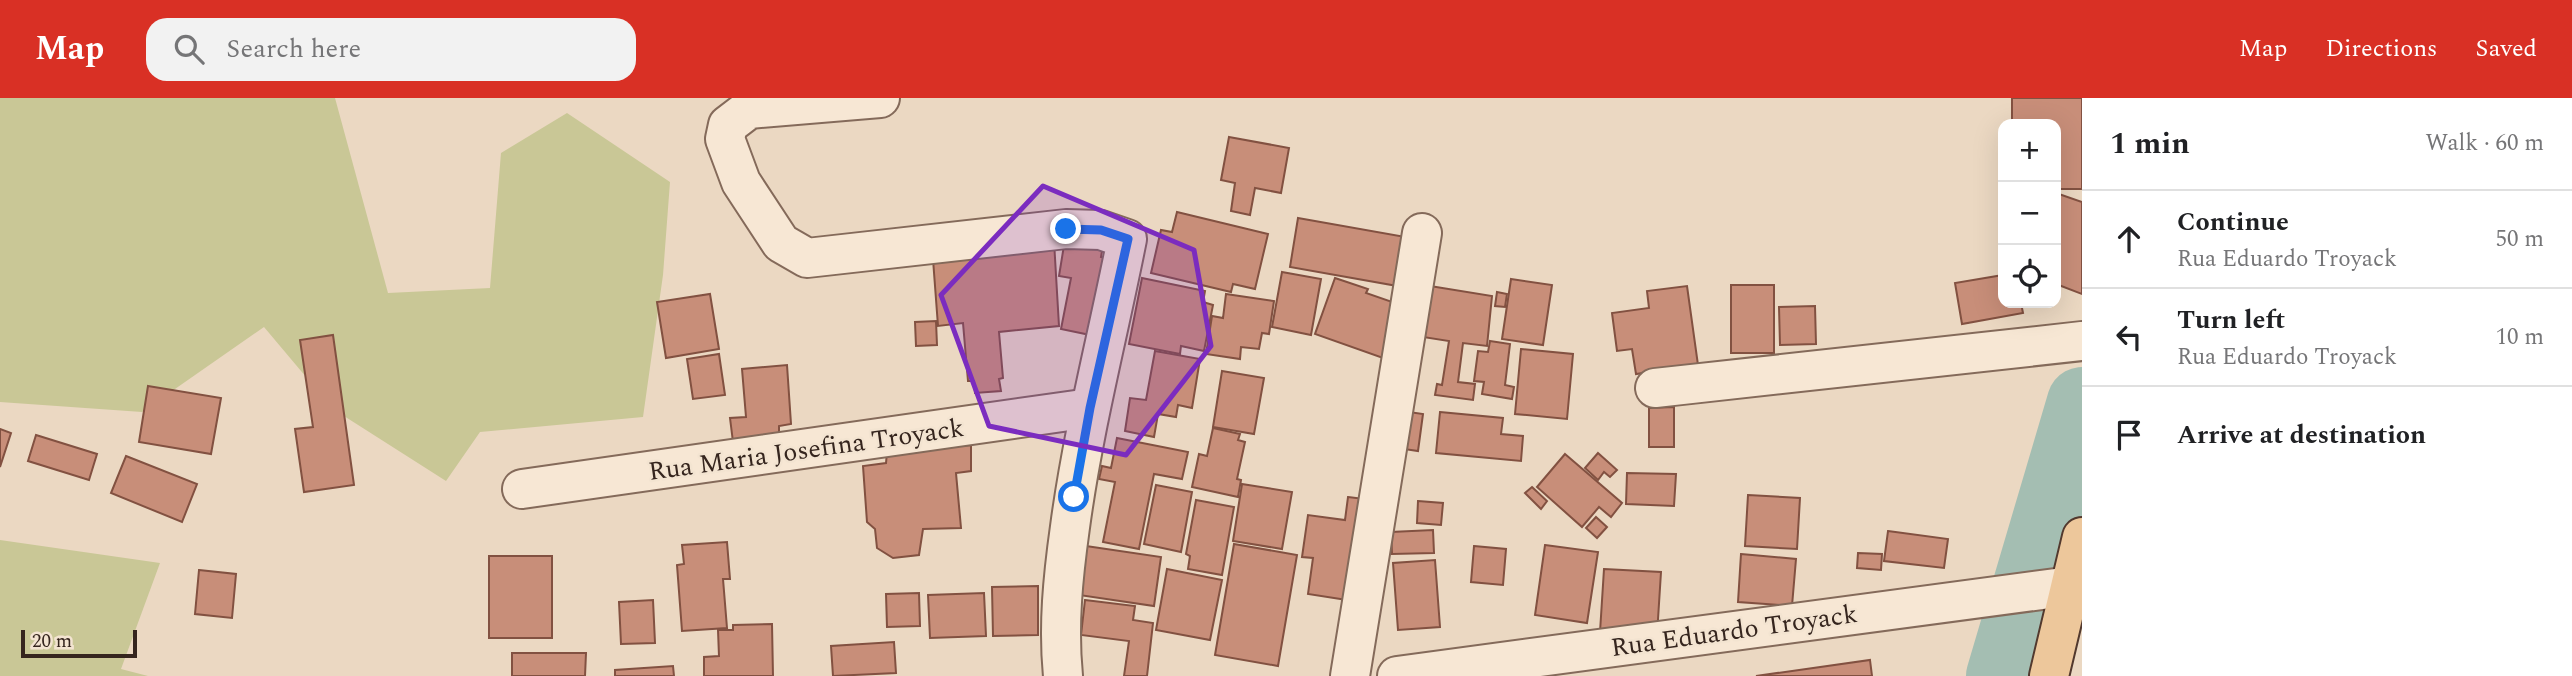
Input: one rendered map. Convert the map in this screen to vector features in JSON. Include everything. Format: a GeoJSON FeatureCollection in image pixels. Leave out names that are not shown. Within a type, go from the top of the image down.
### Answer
{"type":"FeatureCollection","features":[{"type":"Feature","properties":{"kind":"main road"},"geometry":{"type":"LineString","coordinates":[[2049,676],[2059,587],[2082,537]]}},
{"type":"Feature","properties":{"kind":"street"},"geometry":{"type":"LineString","coordinates":[[880,98],[749,109],[728,125],[725,139],[741,182],[781,243],[807,258],[1066,229],[1101,230],[1128,239],[1090,408],[1074,497],[1062,590],[1063,676]]}},
{"type":"Feature","properties":{"kind":"street"},"geometry":{"type":"LineString","coordinates":[[1350,676],[1422,233]]}},
{"type":"Feature","properties":{"kind":"street"},"geometry":{"type":"LineString","coordinates":[[1655,388],[2074,342]]}},
{"type":"Feature","properties":{"kind":"street","name":"Rua Maria Josefina Troyack"},"geometry":{"type":"LineString","coordinates":[[522,489],[1090,408]]}},
{"type":"Feature","properties":{"kind":"street","name":"Rua Eduardo Troyack"},"geometry":{"type":"LineString","coordinates":[[1397,676],[2059,587]]}},
{"type":"Feature","properties":{"kind":"highlighted area"},"geometry":{"type":"Polygon","coordinates":[[[1043,186],[1194,250],[1211,346],[1126,455],[989,426],[941,295],[1043,186]]]}},
{"type":"Feature","properties":{"kind":"shaded area"},"geometry":{"type":"Polygon","coordinates":[[[0,98],[335,98],[388,293],[490,288],[501,153],[567,113],[670,182],[663,275],[643,417],[480,432],[446,481],[333,409],[264,327],[142,412],[0,402],[0,98]]]}},
{"type":"Feature","properties":{"kind":"shaded area"},"geometry":{"type":"Polygon","coordinates":[[[0,540],[160,563],[121,669],[148,676],[0,676],[0,540]]]}},
{"type":"Feature","properties":{"kind":"building"},"geometry":{"type":"Polygon","coordinates":[[[2012,98],[2082,98],[2082,189],[2061,189],[2061,119],[2012,119],[2012,98]]]}},
{"type":"Feature","properties":{"kind":"building"},"geometry":{"type":"Polygon","coordinates":[[[1229,137],[1289,148],[1281,193],[1255,188],[1250,215],[1231,211],[1235,183],[1221,180],[1229,137]]]}},
{"type":"Feature","properties":{"kind":"building"},"geometry":{"type":"Polygon","coordinates":[[[2061,195],[2082,202],[2082,294],[2061,286],[2061,195]]]}},
{"type":"Feature","properties":{"kind":"building"},"geometry":{"type":"Polygon","coordinates":[[[1177,212],[1268,234],[1255,289],[1233,284],[1231,292],[1151,273],[1161,230],[1172,232],[1177,212]]]}},
{"type":"Feature","properties":{"kind":"building"},"geometry":{"type":"Polygon","coordinates":[[[1298,218],[1411,238],[1403,287],[1290,267],[1298,218]]]}},
{"type":"Feature","properties":{"kind":"building"},"geometry":{"type":"Polygon","coordinates":[[[1066,233],[1104,240],[1101,257],[1110,259],[1095,336],[1061,329],[1071,278],[1059,276],[1066,233]]]}},
{"type":"Feature","properties":{"kind":"building"},"geometry":{"type":"Polygon","coordinates":[[[1054,241],[1059,326],[999,332],[1003,378],[999,379],[1001,391],[975,393],[974,381],[968,381],[963,323],[938,326],[933,259],[1054,241]]]}},
{"type":"Feature","properties":{"kind":"building"},"geometry":{"type":"Polygon","coordinates":[[[1282,272],[1321,279],[1311,335],[1272,327],[1282,272]]]}},
{"type":"Feature","properties":{"kind":"building"},"geometry":{"type":"Polygon","coordinates":[[[1998,276],[1998,308],[2022,308],[2023,313],[1962,324],[1955,283],[1998,276]]]}},
{"type":"Feature","properties":{"kind":"building"},"geometry":{"type":"Polygon","coordinates":[[[1142,278],[1205,291],[1203,302],[1213,305],[1204,351],[1181,346],[1180,354],[1129,344],[1142,278]]]}},
{"type":"Feature","properties":{"kind":"building"},"geometry":{"type":"Polygon","coordinates":[[[1335,278],[1368,289],[1366,293],[1401,305],[1383,358],[1315,334],[1335,278]]]}},
{"type":"Feature","properties":{"kind":"building"},"geometry":{"type":"Polygon","coordinates":[[[1511,279],[1552,285],[1543,345],[1502,339],[1511,279]]]}},
{"type":"Feature","properties":{"kind":"building"},"geometry":{"type":"Polygon","coordinates":[[[1731,285],[1774,285],[1774,353],[1731,353],[1731,285]]]}},
{"type":"Feature","properties":{"kind":"building"},"geometry":{"type":"Polygon","coordinates":[[[1430,286],[1492,296],[1487,346],[1463,343],[1458,382],[1475,384],[1473,400],[1435,395],[1437,384],[1442,385],[1449,341],[1423,337],[1430,286]]]}},
{"type":"Feature","properties":{"kind":"building"},"geometry":{"type":"Polygon","coordinates":[[[1687,286],[1698,365],[1636,374],[1632,349],[1617,351],[1612,313],[1649,308],[1647,291],[1687,286]]]}},
{"type":"Feature","properties":{"kind":"building"},"geometry":{"type":"Polygon","coordinates":[[[1497,292],[1507,294],[1505,307],[1495,306],[1497,292]]]}},
{"type":"Feature","properties":{"kind":"building"},"geometry":{"type":"Polygon","coordinates":[[[710,294],[719,349],[666,358],[657,302],[710,294]]]}},
{"type":"Feature","properties":{"kind":"building"},"geometry":{"type":"Polygon","coordinates":[[[1226,294],[1274,301],[1269,334],[1262,333],[1259,349],[1241,347],[1240,359],[1206,354],[1212,316],[1223,318],[1226,294]]]}},
{"type":"Feature","properties":{"kind":"building"},"geometry":{"type":"Polygon","coordinates":[[[1815,306],[1816,344],[1780,345],[1779,307],[1815,306]]]}},
{"type":"Feature","properties":{"kind":"building"},"geometry":{"type":"Polygon","coordinates":[[[936,321],[937,345],[916,346],[915,322],[936,321]]]}},
{"type":"Feature","properties":{"kind":"building"},"geometry":{"type":"Polygon","coordinates":[[[333,335],[354,485],[304,492],[295,429],[313,427],[300,340],[333,335]]]}},
{"type":"Feature","properties":{"kind":"building"},"geometry":{"type":"Polygon","coordinates":[[[1490,341],[1510,344],[1505,385],[1514,387],[1512,399],[1482,394],[1484,382],[1474,381],[1478,351],[1488,352],[1490,341]]]}},
{"type":"Feature","properties":{"kind":"building"},"geometry":{"type":"Polygon","coordinates":[[[1521,349],[1573,354],[1567,419],[1515,414],[1521,349]]]}},
{"type":"Feature","properties":{"kind":"building"},"geometry":{"type":"Polygon","coordinates":[[[1155,351],[1200,359],[1192,408],[1178,405],[1176,417],[1158,414],[1154,437],[1125,431],[1130,398],[1146,400],[1155,351]]]}},
{"type":"Feature","properties":{"kind":"building"},"geometry":{"type":"Polygon","coordinates":[[[719,354],[725,395],[693,399],[687,359],[719,354]]]}},
{"type":"Feature","properties":{"kind":"building"},"geometry":{"type":"Polygon","coordinates":[[[787,365],[791,424],[779,426],[779,438],[733,442],[730,418],[746,417],[742,369],[787,365]]]}},
{"type":"Feature","properties":{"kind":"building"},"geometry":{"type":"Polygon","coordinates":[[[1222,371],[1264,378],[1254,434],[1213,427],[1222,371]]]}},
{"type":"Feature","properties":{"kind":"building"},"geometry":{"type":"Polygon","coordinates":[[[148,386],[221,398],[211,454],[139,442],[148,386]]]}},
{"type":"Feature","properties":{"kind":"building"},"geometry":{"type":"Polygon","coordinates":[[[1674,407],[1674,447],[1649,447],[1649,408],[1674,407]]]}},
{"type":"Feature","properties":{"kind":"building"},"geometry":{"type":"Polygon","coordinates":[[[1409,412],[1423,414],[1418,451],[1404,449],[1409,412]]]}},
{"type":"Feature","properties":{"kind":"building"},"geometry":{"type":"Polygon","coordinates":[[[1440,412],[1503,418],[1501,434],[1523,436],[1521,461],[1436,453],[1440,412]]]}},
{"type":"Feature","properties":{"kind":"building"},"geometry":{"type":"Polygon","coordinates":[[[1213,428],[1240,434],[1238,440],[1245,442],[1237,479],[1241,480],[1238,497],[1192,487],[1199,454],[1207,456],[1213,428]]]}},
{"type":"Feature","properties":{"kind":"building"},"geometry":{"type":"Polygon","coordinates":[[[0,429],[11,433],[0,467],[0,429]]]}},
{"type":"Feature","properties":{"kind":"building"},"geometry":{"type":"Polygon","coordinates":[[[36,435],[97,454],[89,480],[28,461],[36,435]]]}},
{"type":"Feature","properties":{"kind":"building"},"geometry":{"type":"Polygon","coordinates":[[[1117,438],[1188,452],[1182,479],[1154,474],[1139,549],[1103,542],[1115,482],[1099,479],[1102,466],[1111,468],[1117,438]]]}},
{"type":"Feature","properties":{"kind":"building"},"geometry":{"type":"Polygon","coordinates":[[[971,445],[971,471],[956,473],[961,528],[923,529],[919,555],[893,558],[877,548],[875,529],[867,522],[863,466],[886,463],[887,452],[971,445]]]}},
{"type":"Feature","properties":{"kind":"building"},"geometry":{"type":"Polygon","coordinates":[[[1598,453],[1617,470],[1610,477],[1604,472],[1598,480],[1585,468],[1598,453]]]}},
{"type":"Feature","properties":{"kind":"building"},"geometry":{"type":"Polygon","coordinates":[[[1565,454],[1622,503],[1611,517],[1599,507],[1582,527],[1537,487],[1565,454]]]}},
{"type":"Feature","properties":{"kind":"building"},"geometry":{"type":"Polygon","coordinates":[[[126,456],[197,484],[182,522],[111,493],[126,456]]]}},
{"type":"Feature","properties":{"kind":"building"},"geometry":{"type":"Polygon","coordinates":[[[1627,473],[1676,474],[1674,506],[1626,504],[1627,473]]]}},
{"type":"Feature","properties":{"kind":"building"},"geometry":{"type":"Polygon","coordinates":[[[1242,484],[1292,492],[1282,549],[1233,541],[1242,484]]]}},
{"type":"Feature","properties":{"kind":"building"},"geometry":{"type":"Polygon","coordinates":[[[1156,485],[1192,492],[1181,552],[1144,544],[1156,485]]]}},
{"type":"Feature","properties":{"kind":"building"},"geometry":{"type":"Polygon","coordinates":[[[1532,487],[1547,501],[1541,509],[1525,493],[1532,487]]]}},
{"type":"Feature","properties":{"kind":"building"},"geometry":{"type":"Polygon","coordinates":[[[1748,495],[1800,498],[1797,549],[1745,546],[1748,495]]]}},
{"type":"Feature","properties":{"kind":"building"},"geometry":{"type":"Polygon","coordinates":[[[1348,497],[1373,500],[1360,602],[1308,594],[1313,558],[1302,557],[1308,515],[1345,520],[1348,497]]]}},
{"type":"Feature","properties":{"kind":"building"},"geometry":{"type":"Polygon","coordinates":[[[1196,500],[1234,507],[1222,575],[1188,569],[1190,556],[1186,554],[1196,500]]]}},
{"type":"Feature","properties":{"kind":"building"},"geometry":{"type":"Polygon","coordinates":[[[1418,501],[1443,503],[1441,525],[1417,523],[1418,501]]]}},
{"type":"Feature","properties":{"kind":"building"},"geometry":{"type":"Polygon","coordinates":[[[1596,517],[1607,527],[1597,538],[1586,528],[1596,517]]]}},
{"type":"Feature","properties":{"kind":"building"},"geometry":{"type":"Polygon","coordinates":[[[1433,530],[1434,553],[1392,554],[1391,532],[1433,530]]]}},
{"type":"Feature","properties":{"kind":"building"},"geometry":{"type":"Polygon","coordinates":[[[1888,531],[1948,539],[1944,568],[1884,561],[1888,531]]]}},
{"type":"Feature","properties":{"kind":"building"},"geometry":{"type":"Polygon","coordinates":[[[727,542],[730,579],[723,579],[727,628],[682,631],[677,565],[684,564],[682,545],[727,542]]]}},
{"type":"Feature","properties":{"kind":"building"},"geometry":{"type":"Polygon","coordinates":[[[1234,544],[1297,555],[1278,666],[1215,655],[1234,544]]]}},
{"type":"Feature","properties":{"kind":"building"},"geometry":{"type":"Polygon","coordinates":[[[1545,545],[1598,552],[1587,623],[1535,615],[1545,545]]]}},
{"type":"Feature","properties":{"kind":"building"},"geometry":{"type":"Polygon","coordinates":[[[1086,546],[1161,557],[1154,606],[1079,595],[1086,546]]]}},
{"type":"Feature","properties":{"kind":"building"},"geometry":{"type":"Polygon","coordinates":[[[1474,546],[1506,549],[1503,585],[1471,582],[1474,546]]]}},
{"type":"Feature","properties":{"kind":"building"},"geometry":{"type":"Polygon","coordinates":[[[1858,553],[1882,554],[1881,570],[1857,568],[1858,553]]]}},
{"type":"Feature","properties":{"kind":"building"},"geometry":{"type":"Polygon","coordinates":[[[1741,554],[1796,559],[1792,606],[1738,602],[1741,554]]]}},
{"type":"Feature","properties":{"kind":"building"},"geometry":{"type":"Polygon","coordinates":[[[489,556],[552,556],[552,638],[489,638],[489,556]]]}},
{"type":"Feature","properties":{"kind":"building"},"geometry":{"type":"Polygon","coordinates":[[[1435,560],[1440,627],[1398,630],[1393,563],[1435,560]]]}},
{"type":"Feature","properties":{"kind":"building"},"geometry":{"type":"Polygon","coordinates":[[[1167,569],[1222,580],[1210,640],[1156,630],[1167,569]]]}},
{"type":"Feature","properties":{"kind":"building"},"geometry":{"type":"Polygon","coordinates":[[[1604,569],[1661,572],[1657,635],[1600,632],[1604,569]]]}},
{"type":"Feature","properties":{"kind":"building"},"geometry":{"type":"Polygon","coordinates":[[[199,570],[236,574],[232,618],[195,614],[199,570]]]}},
{"type":"Feature","properties":{"kind":"building"},"geometry":{"type":"Polygon","coordinates":[[[1038,586],[1038,635],[993,636],[992,587],[1038,586]]]}},
{"type":"Feature","properties":{"kind":"building"},"geometry":{"type":"Polygon","coordinates":[[[919,593],[920,626],[887,627],[886,594],[919,593]]]}},
{"type":"Feature","properties":{"kind":"building"},"geometry":{"type":"Polygon","coordinates":[[[984,593],[986,636],[930,638],[928,595],[984,593]]]}},
{"type":"Feature","properties":{"kind":"building"},"geometry":{"type":"Polygon","coordinates":[[[653,600],[655,643],[621,644],[619,602],[653,600]]]}},
{"type":"Feature","properties":{"kind":"building"},"geometry":{"type":"Polygon","coordinates":[[[1085,600],[1135,606],[1133,620],[1153,623],[1147,676],[1124,676],[1129,641],[1081,635],[1085,600]]]}},
{"type":"Feature","properties":{"kind":"building"},"geometry":{"type":"Polygon","coordinates":[[[772,624],[773,676],[704,676],[704,657],[719,656],[718,630],[733,630],[733,625],[772,624]]]}},
{"type":"Feature","properties":{"kind":"building"},"geometry":{"type":"Polygon","coordinates":[[[894,642],[896,673],[833,676],[831,646],[894,642]]]}},
{"type":"Feature","properties":{"kind":"building"},"geometry":{"type":"Polygon","coordinates":[[[512,653],[586,653],[585,676],[512,676],[512,653]]]}},
{"type":"Feature","properties":{"kind":"building"},"geometry":{"type":"Polygon","coordinates":[[[1870,660],[1872,676],[1756,676],[1870,660]]]}},
{"type":"Feature","properties":{"kind":"building"},"geometry":{"type":"Polygon","coordinates":[[[673,666],[674,676],[615,676],[615,670],[673,666]]]}},
{"type":"Feature","properties":{"kind":"waterway"},"geometry":{"type":"LineString","coordinates":[[2001,676],[2082,402]]}},
{"type":"Feature","properties":{"kind":"route"},"geometry":{"type":"LineString","coordinates":[[1066,229],[1101,230],[1128,239],[1090,408],[1074,497]]}}]}
